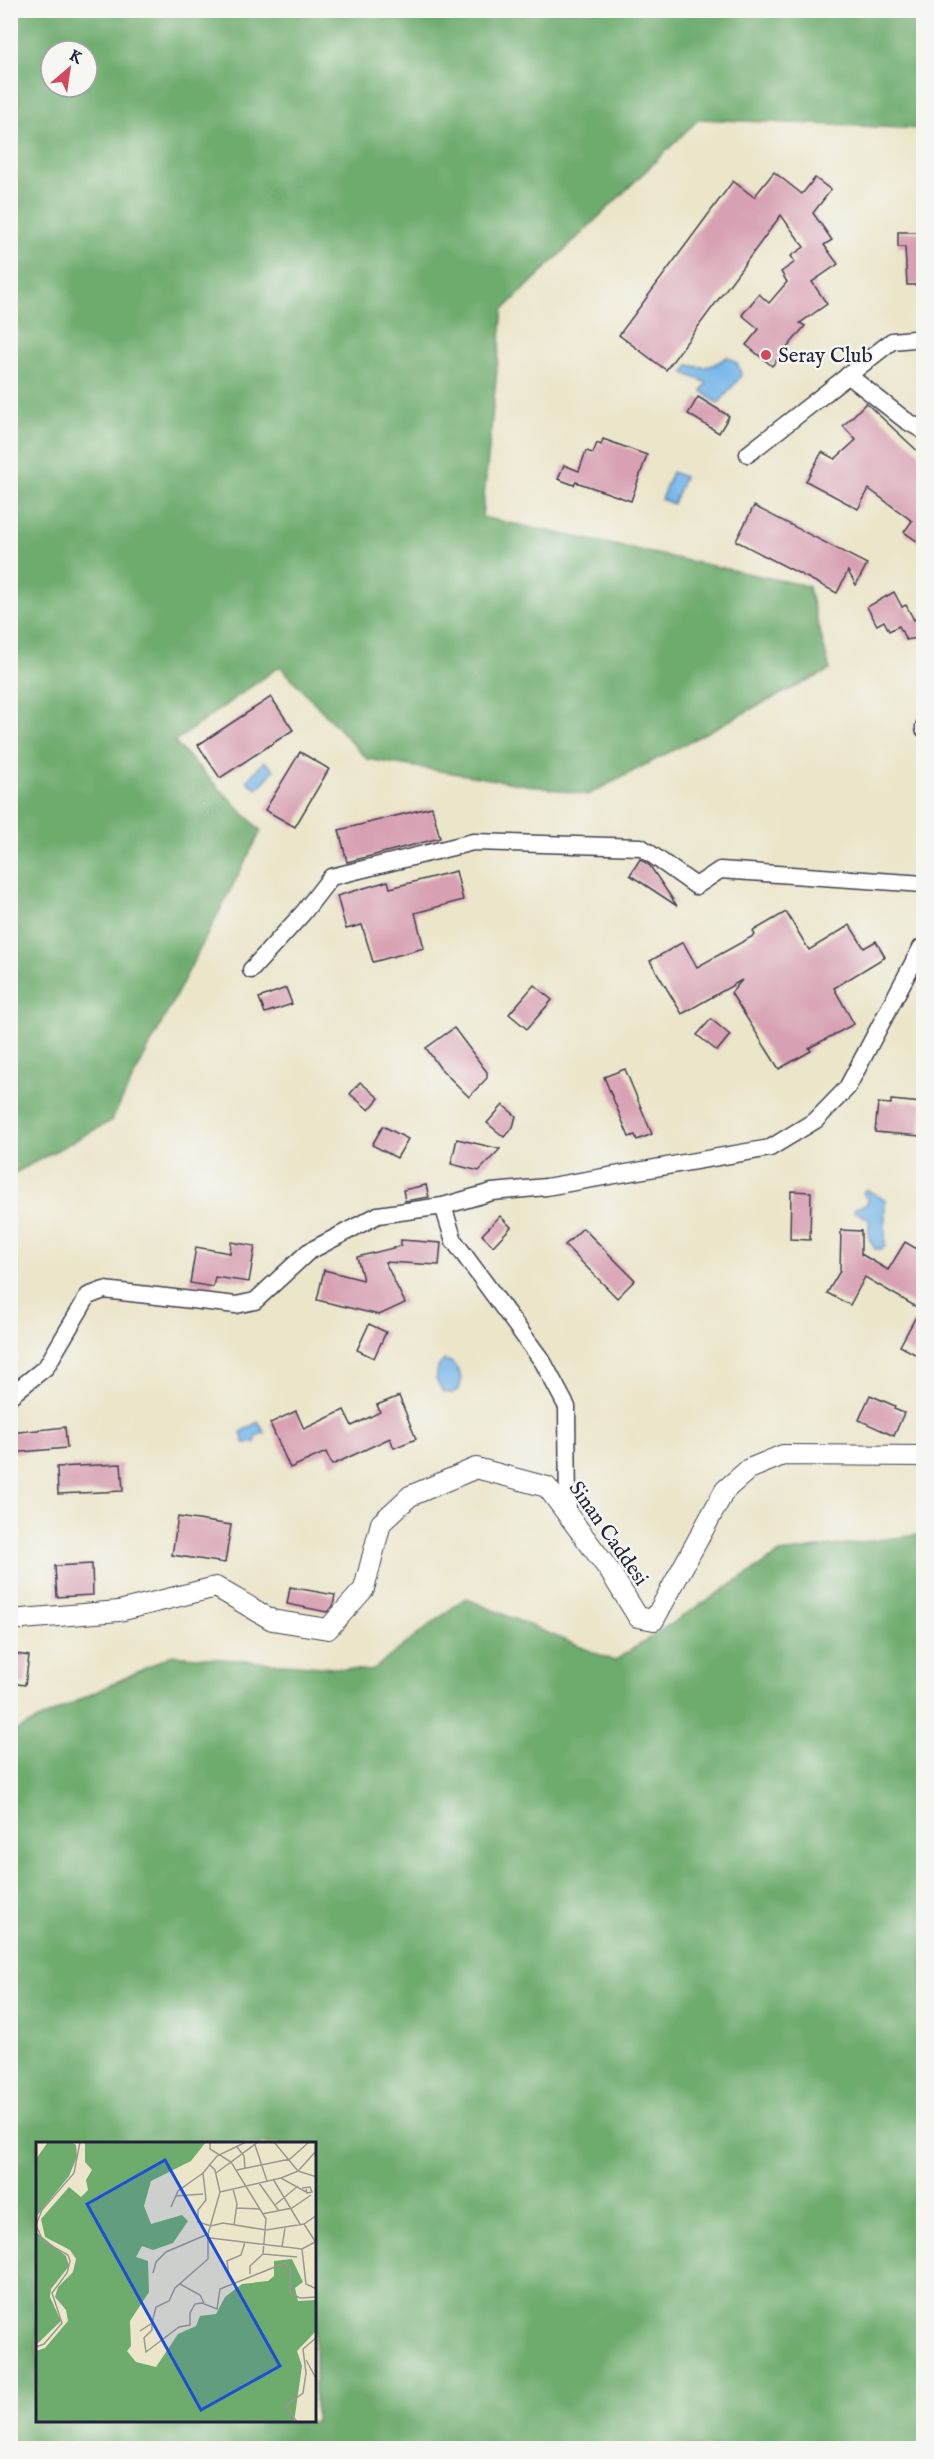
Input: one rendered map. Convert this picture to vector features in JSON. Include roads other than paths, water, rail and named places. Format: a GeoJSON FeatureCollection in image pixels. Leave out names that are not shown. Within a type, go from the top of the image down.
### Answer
{"type":"FeatureCollection","features":[{"type":"Feature","properties":{"kind":"street"},"geometry":{"type":"LineString","coordinates":[[748,454],[892,341],[924,338]]}},
{"type":"Feature","properties":{"kind":"street"},"geometry":{"type":"LineString","coordinates":[[848,375],[905,420],[924,431]]}},
{"type":"Feature","properties":{"kind":"street"},"geometry":{"type":"LineString","coordinates":[[251,970],[303,913],[331,877],[473,843],[641,847],[696,886],[720,870],[924,884]]}},
{"type":"Feature","properties":{"kind":"street"},"geometry":{"type":"LineString","coordinates":[[10,1396],[46,1367],[88,1296],[104,1290],[236,1305],[255,1301],[308,1252],[378,1215],[443,1206],[492,1192],[546,1187],[770,1148],[816,1120],[847,1088],[921,948],[924,948]]}},
{"type":"Feature","properties":{"kind":"street"},"geometry":{"type":"LineString","coordinates":[[443,1206],[454,1241],[543,1362],[567,1407],[568,1515]]}},
{"type":"Feature","properties":{"kind":"street","name":"Sinan Caddesi"},"geometry":{"type":"LineString","coordinates":[[10,1620],[119,1611],[216,1587],[272,1620],[328,1629],[364,1589],[381,1523],[410,1496],[476,1468],[547,1487],[609,1570],[638,1617],[654,1620],[725,1490],[749,1469],[783,1455],[924,1456]]}},
{"type":"Feature","properties":{"kind":"water"},"geometry":{"type":"Polygon","coordinates":[[[727,357],[737,364],[741,376],[718,404],[702,391],[707,383],[684,373],[689,365],[709,366],[727,357]]]}},
{"type":"Feature","properties":{"kind":"water"},"geometry":{"type":"Polygon","coordinates":[[[672,472],[684,477],[673,504],[661,499],[672,472]]]}},
{"type":"Feature","properties":{"kind":"water"},"geometry":{"type":"Polygon","coordinates":[[[264,761],[274,770],[257,789],[247,781],[264,761]]]}},
{"type":"Feature","properties":{"kind":"water"},"geometry":{"type":"Polygon","coordinates":[[[866,1189],[885,1200],[885,1246],[883,1249],[875,1249],[869,1238],[869,1219],[854,1211],[855,1208],[867,1204],[868,1199],[863,1193],[866,1189]]]}},
{"type":"Feature","properties":{"kind":"water"},"geometry":{"type":"Polygon","coordinates":[[[444,1360],[454,1365],[461,1378],[459,1389],[452,1393],[443,1392],[436,1379],[438,1367],[444,1360]]]}},
{"type":"Feature","properties":{"kind":"water"},"geometry":{"type":"Polygon","coordinates":[[[258,1422],[265,1433],[257,1435],[255,1443],[244,1443],[241,1432],[258,1422]]]}},
{"type":"Feature","properties":{"kind":"place","name":"Seray Club"},"geometry":{"type":"Point","coordinates":[766,355]}}]}
